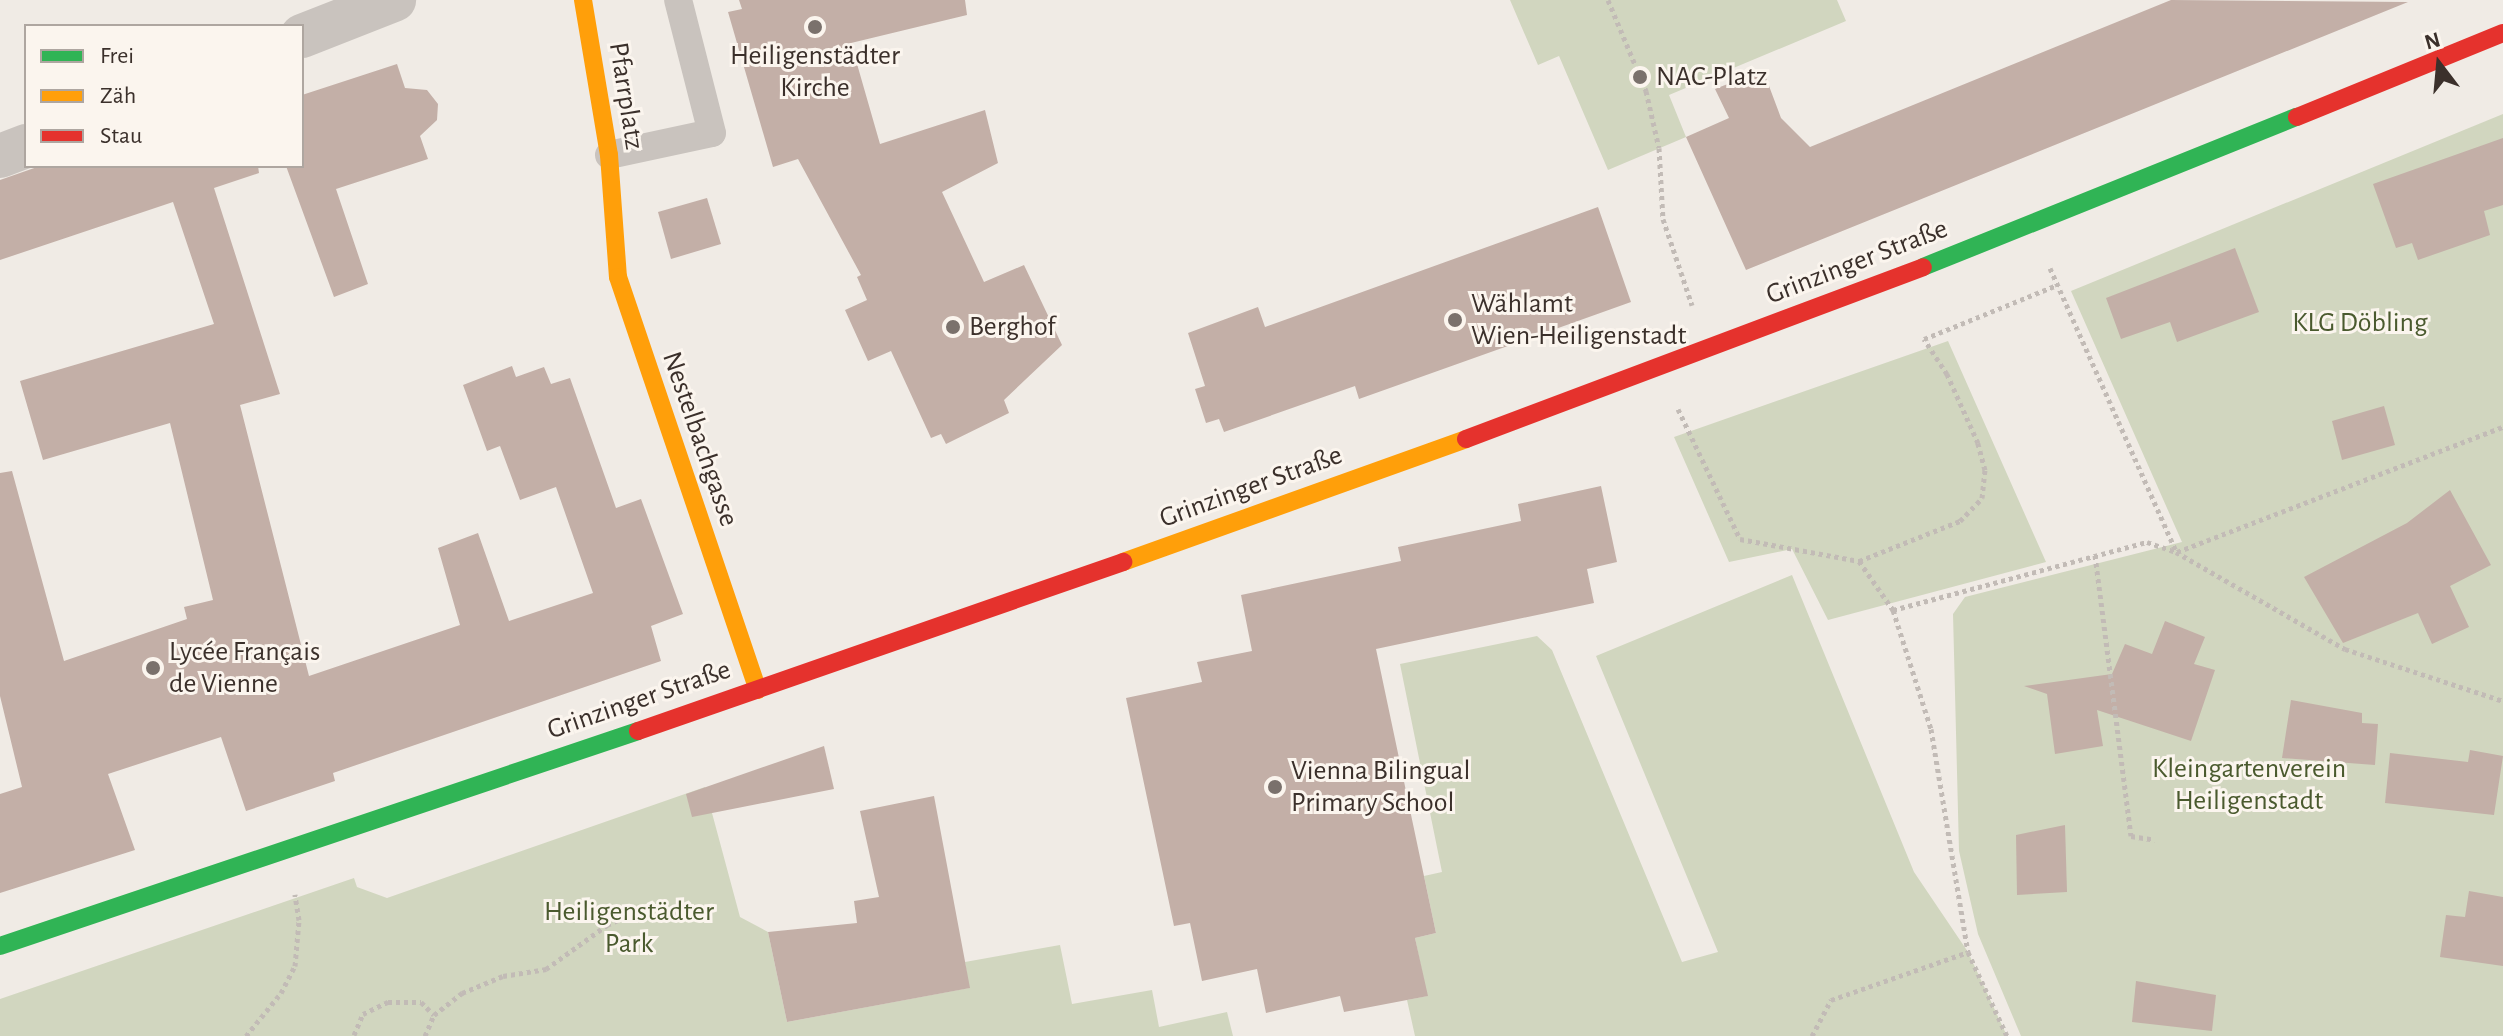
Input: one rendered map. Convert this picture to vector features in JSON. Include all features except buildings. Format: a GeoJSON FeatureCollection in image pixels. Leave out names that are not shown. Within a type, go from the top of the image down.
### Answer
{"type":"FeatureCollection","features":[{"type":"Feature","properties":{"kind":"street"},"geometry":{"type":"LineString","coordinates":[[304,35],[394,0]]}},
{"type":"Feature","properties":{"kind":"street","name":"Pfarrplatz"},"geometry":{"type":"LineString","coordinates":[[583,0],[609,155],[611,201]]}},
{"type":"Feature","properties":{"kind":"street","name":"Grinzinger Straße"},"geometry":{"type":"LineString","coordinates":[[0,946],[758,690],[1659,368],[2032,226],[2503,33]]}},
{"type":"Feature","properties":{"kind":"street"},"geometry":{"type":"LineString","coordinates":[[0,156],[24,147]]}},
{"type":"Feature","properties":{"kind":"street","name":"Nestelbachgasse"},"geometry":{"type":"LineString","coordinates":[[611,201],[618,277],[632,327],[758,690]]}},
{"type":"Feature","properties":{"kind":"lane"},"geometry":{"type":"LineString","coordinates":[[609,155],[712,133],[678,0]]}},
{"type":"Feature","properties":{"kind":"path"},"geometry":{"type":"LineString","coordinates":[[1608,0],[1646,91],[1659,148],[1663,219],[1704,351]]}},
{"type":"Feature","properties":{"kind":"path"},"geometry":{"type":"LineString","coordinates":[[1659,368],[1740,539],[1859,561],[1960,521],[1982,498],[1985,470],[1978,443],[1947,374],[1924,339],[2057,285]]}},
{"type":"Feature","properties":{"kind":"path"},"geometry":{"type":"LineString","coordinates":[[2062,294],[2176,552]]}},
{"type":"Feature","properties":{"kind":"path"},"geometry":{"type":"LineString","coordinates":[[2176,552],[2503,427]]}},
{"type":"Feature","properties":{"kind":"path"},"geometry":{"type":"LineString","coordinates":[[1893,610],[2147,542],[2176,552],[2345,649],[2503,701]]}},
{"type":"Feature","properties":{"kind":"path"},"geometry":{"type":"LineString","coordinates":[[2095,555],[2131,836],[2155,840]]}},
{"type":"Feature","properties":{"kind":"path"},"geometry":{"type":"LineString","coordinates":[[1859,561],[1893,610],[1931,729],[1968,952],[2007,1036]]}},
{"type":"Feature","properties":{"kind":"path"},"geometry":{"type":"LineString","coordinates":[[246,1036],[281,993],[295,966],[299,920],[293,886],[260,899],[247,862]]}},
{"type":"Feature","properties":{"kind":"path"},"geometry":{"type":"LineString","coordinates":[[425,1036],[434,1015],[475,988],[546,969],[607,925],[644,908]]}},
{"type":"Feature","properties":{"kind":"path"},"geometry":{"type":"LineString","coordinates":[[1812,1036],[1831,1000],[1968,952]]}},
{"type":"Feature","properties":{"kind":"path"},"geometry":{"type":"LineString","coordinates":[[354,1035],[363,1014],[388,1002],[421,1002],[434,1015]]}},
{"type":"Feature","properties":{"kind":"green space","name":"NAC-Platz"},"geometry":{"type":"Polygon","coordinates":[[[1510,0],[1837,0],[1846,21],[1669,95],[1686,137],[1608,170],[1559,56],[1538,65],[1510,0]]]}},
{"type":"Feature","properties":{"kind":"green space","name":"Kleingartenverein Heiligenstadt"},"geometry":{"type":"Polygon","coordinates":[[[2503,114],[2503,1036],[2021,1036],[1978,934],[1959,851],[1953,614],[1965,597],[2182,542],[2071,291],[2503,114]]]}},
{"type":"Feature","properties":{"kind":"green space"},"geometry":{"type":"Polygon","coordinates":[[[1948,341],[2046,562],[1828,620],[1792,549],[1729,562],[1674,437],[1948,341]]]}},
{"type":"Feature","properties":{"kind":"green space"},"geometry":{"type":"Polygon","coordinates":[[[1792,575],[1914,872],[1968,952],[2007,1036],[1415,1036],[1407,1000],[1427,996],[1415,938],[1436,933],[1424,876],[1442,872],[1400,664],[1537,636],[1552,650],[1682,962],[1718,952],[1596,656],[1792,575]]]}},
{"type":"Feature","properties":{"kind":"green space","name":"Heiligenstädter Park"},"geometry":{"type":"Polygon","coordinates":[[[705,787],[740,917],[768,932],[787,1022],[969,988],[965,962],[1060,945],[1072,1004],[1152,990],[1159,1027],[1227,1012],[1233,1036],[0,1036],[0,999],[354,878],[357,887],[387,898],[705,787]]]}},
{"type":"Feature","properties":{"kind":"traffic: fast"},"geometry":{"type":"LineString","coordinates":[[1923,267],[2297,117]]}},
{"type":"Feature","properties":{"kind":"traffic: fast"},"geometry":{"type":"LineString","coordinates":[[0,946],[638,731]]}},
{"type":"Feature","properties":{"kind":"traffic: slow"},"geometry":{"type":"LineString","coordinates":[[583,0],[609,155],[618,277],[758,690]]}},
{"type":"Feature","properties":{"kind":"traffic: slow"},"geometry":{"type":"LineString","coordinates":[[1123,562],[1466,439]]}},
{"type":"Feature","properties":{"kind":"traffic: jam"},"geometry":{"type":"LineString","coordinates":[[2297,117],[2503,33]]}},
{"type":"Feature","properties":{"kind":"traffic: jam"},"geometry":{"type":"LineString","coordinates":[[1466,439],[1923,267]]}},
{"type":"Feature","properties":{"kind":"traffic: jam"},"geometry":{"type":"LineString","coordinates":[[638,731],[1123,562]]}},
{"type":"Feature","properties":{"kind":"place","name":"Heiligenstädter Kirche"},"geometry":{"type":"Point","coordinates":[815,27]}},
{"type":"Feature","properties":{"kind":"place","name":"NAC-Platz"},"geometry":{"type":"Point","coordinates":[1640,77]}},
{"type":"Feature","properties":{"kind":"place","name":"Wählamt Wien-Heiligenstadt"},"geometry":{"type":"Point","coordinates":[1455,320]}},
{"type":"Feature","properties":{"kind":"place","name":"Berghof"},"geometry":{"type":"Point","coordinates":[953,327]}},
{"type":"Feature","properties":{"kind":"place","name":"Lycée Français de Vienne"},"geometry":{"type":"Point","coordinates":[153,668]}},
{"type":"Feature","properties":{"kind":"place","name":"Vienna Bilingual Primary School"},"geometry":{"type":"Point","coordinates":[1275,787]}},
{"type":"Feature","properties":{"kind":"park label","name":"KLG Döbling"},"geometry":{"type":"Point","coordinates":[2360,323]}}]}
